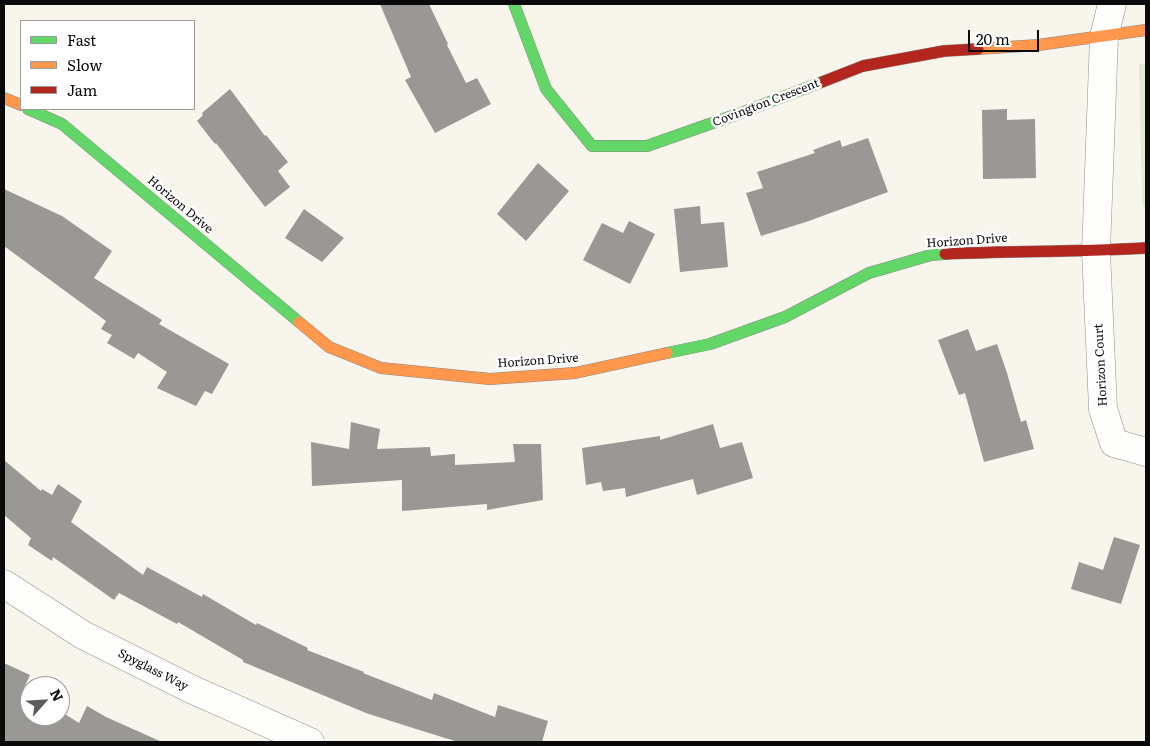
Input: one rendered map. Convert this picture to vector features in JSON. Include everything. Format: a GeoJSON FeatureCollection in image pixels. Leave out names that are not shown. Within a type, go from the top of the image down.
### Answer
{"type":"FeatureCollection","features":[{"type":"Feature","properties":{"kind":"street","name":"Covington Crescent"},"geometry":{"type":"LineString","coordinates":[[514,4],[546,89],[592,146],[647,146],[738,114],[863,66],[944,51],[1038,44],[1104,36]]}},
{"type":"Feature","properties":{"kind":"street"},"geometry":{"type":"LineString","coordinates":[[1096,251],[1104,36],[1112,4]]}},
{"type":"Feature","properties":{"kind":"street"},"geometry":{"type":"LineString","coordinates":[[1104,36],[1146,30]]}},
{"type":"Feature","properties":{"kind":"street"},"geometry":{"type":"LineString","coordinates":[[4,98],[20,105]]}},
{"type":"Feature","properties":{"kind":"street","name":"Horizon Drive"},"geometry":{"type":"LineString","coordinates":[[30,110],[62,124],[329,347],[381,368],[490,379],[575,373],[710,344],[785,317],[869,273],[931,255],[1146,248]]}},
{"type":"Feature","properties":{"kind":"street","name":"Horizon Court"},"geometry":{"type":"LineString","coordinates":[[1096,251],[1103,408],[1114,443],[1146,452]]}},
{"type":"Feature","properties":{"kind":"street","name":"Spyglass Way"},"geometry":{"type":"LineString","coordinates":[[4,584],[83,635],[191,689],[310,742]]}},
{"type":"Feature","properties":{"kind":"green space"},"geometry":{"type":"Polygon","coordinates":[[[1139,64],[1146,64],[1146,209],[1142,202],[1139,64]]]}},
{"type":"Feature","properties":{"kind":"building"},"geometry":{"type":"Polygon","coordinates":[[[380,4],[429,4],[466,83],[477,78],[491,104],[435,133],[405,80],[411,77],[380,4]]]}},
{"type":"Feature","properties":{"kind":"building"},"geometry":{"type":"Polygon","coordinates":[[[230,89],[265,136],[288,162],[278,171],[290,187],[265,207],[197,121],[203,115],[202,113],[230,89]]]}},
{"type":"Feature","properties":{"kind":"building"},"geometry":{"type":"Polygon","coordinates":[[[1007,109],[1007,120],[1035,119],[1036,178],[983,179],[982,110],[1007,109]]]}},
{"type":"Feature","properties":{"kind":"building"},"geometry":{"type":"Polygon","coordinates":[[[868,138],[888,192],[806,222],[761,236],[746,193],[763,188],[757,172],[815,153],[813,150],[840,140],[842,147],[868,138]]]}},
{"type":"Feature","properties":{"kind":"building"},"geometry":{"type":"Polygon","coordinates":[[[538,163],[569,191],[526,241],[497,214],[538,163]]]}},
{"type":"Feature","properties":{"kind":"building"},"geometry":{"type":"Polygon","coordinates":[[[4,189],[62,216],[112,251],[94,278],[162,320],[159,324],[229,364],[212,394],[205,391],[196,406],[157,388],[167,372],[138,353],[134,359],[107,343],[112,335],[101,329],[106,321],[4,246],[4,189]]]}},
{"type":"Feature","properties":{"kind":"building"},"geometry":{"type":"Polygon","coordinates":[[[700,206],[701,224],[724,222],[728,267],[680,272],[674,209],[700,206]]]}},
{"type":"Feature","properties":{"kind":"building"},"geometry":{"type":"Polygon","coordinates":[[[304,209],[344,238],[322,262],[285,238],[304,209]]]}},
{"type":"Feature","properties":{"kind":"building"},"geometry":{"type":"Polygon","coordinates":[[[629,221],[655,234],[630,284],[583,260],[602,223],[623,233],[629,221]]]}},
{"type":"Feature","properties":{"kind":"building"},"geometry":{"type":"Polygon","coordinates":[[[968,329],[976,351],[997,344],[1021,422],[1026,420],[1034,449],[984,462],[965,393],[959,395],[938,340],[968,329]]]}},
{"type":"Feature","properties":{"kind":"building"},"geometry":{"type":"Polygon","coordinates":[[[351,422],[380,429],[377,449],[430,447],[431,456],[455,454],[455,465],[515,462],[513,444],[541,444],[543,500],[487,510],[487,504],[402,511],[402,480],[312,486],[311,442],[349,449],[351,422]]]}},
{"type":"Feature","properties":{"kind":"building"},"geometry":{"type":"Polygon","coordinates":[[[713,424],[720,448],[742,442],[753,478],[697,495],[693,479],[626,497],[625,488],[603,491],[601,482],[586,485],[582,448],[660,436],[660,440],[713,424]]]}},
{"type":"Feature","properties":{"kind":"building"},"geometry":{"type":"Polygon","coordinates":[[[4,460],[41,491],[42,489],[52,495],[58,484],[82,501],[71,522],[143,575],[147,567],[202,597],[203,594],[256,625],[257,623],[308,648],[307,650],[432,700],[434,693],[495,717],[498,705],[548,721],[542,742],[458,742],[366,713],[243,662],[243,660],[178,622],[177,624],[119,593],[114,600],[53,557],[52,561],[28,545],[31,538],[4,515],[4,460]]]}},
{"type":"Feature","properties":{"kind":"building"},"geometry":{"type":"Polygon","coordinates":[[[1114,537],[1140,545],[1121,604],[1071,589],[1079,562],[1103,570],[1114,537]]]}},
{"type":"Feature","properties":{"kind":"building"},"geometry":{"type":"Polygon","coordinates":[[[4,663],[30,675],[20,676],[20,726],[70,726],[70,717],[79,723],[87,706],[106,717],[162,742],[4,742],[4,663]]]}},
{"type":"Feature","properties":{"kind":"traffic: fast"},"geometry":{"type":"LineString","coordinates":[[514,4],[546,89],[592,146],[647,146],[822,82]]}},
{"type":"Feature","properties":{"kind":"traffic: fast"},"geometry":{"type":"LineString","coordinates":[[30,110],[62,124],[299,322]]}},
{"type":"Feature","properties":{"kind":"traffic: fast"},"geometry":{"type":"LineString","coordinates":[[667,353],[710,344],[785,317],[869,273],[931,255],[945,254]]}},
{"type":"Feature","properties":{"kind":"traffic: slow"},"geometry":{"type":"LineString","coordinates":[[978,49],[1038,45],[1146,30]]}},
{"type":"Feature","properties":{"kind":"traffic: slow"},"geometry":{"type":"LineString","coordinates":[[4,98],[20,105]]}},
{"type":"Feature","properties":{"kind":"traffic: slow"},"geometry":{"type":"LineString","coordinates":[[299,322],[329,347],[381,368],[490,379],[575,373],[667,353]]}},
{"type":"Feature","properties":{"kind":"traffic: jam"},"geometry":{"type":"LineString","coordinates":[[822,82],[863,66],[944,51],[978,49]]}},
{"type":"Feature","properties":{"kind":"traffic: jam"},"geometry":{"type":"LineString","coordinates":[[945,254],[1146,248]]}}]}
